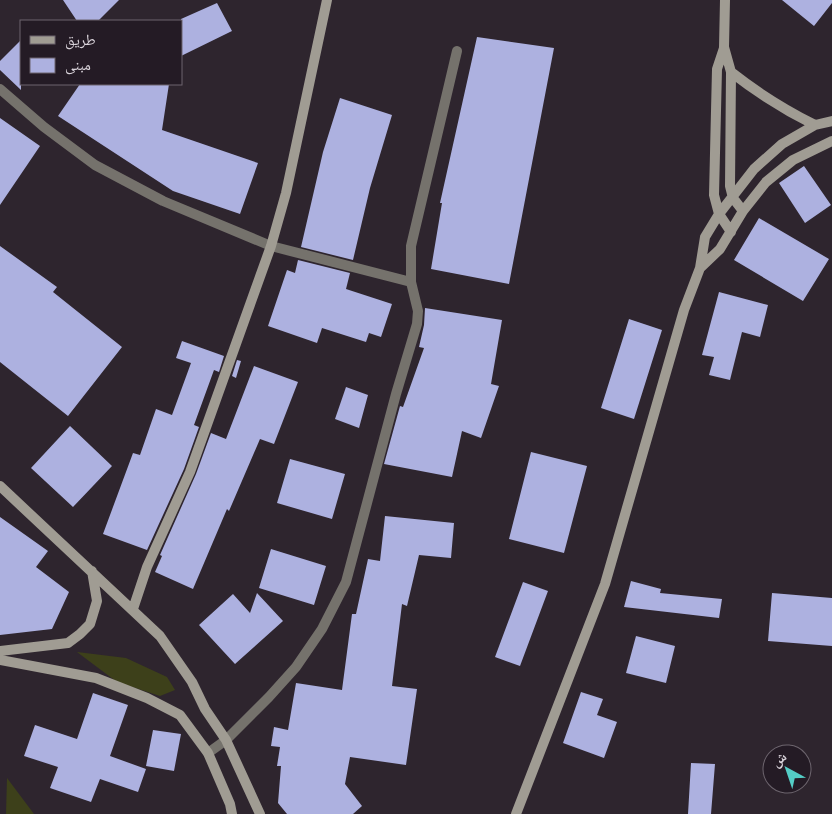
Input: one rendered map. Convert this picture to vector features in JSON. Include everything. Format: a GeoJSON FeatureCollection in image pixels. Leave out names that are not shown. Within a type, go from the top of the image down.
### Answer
{"type":"FeatureCollection","features":[{"type":"Feature","properties":{"kind":"main road"},"geometry":{"type":"LineString","coordinates":[[132,609],[147,567],[190,472],[271,246],[286,193],[327,0]]}},
{"type":"Feature","properties":{"kind":"main road"},"geometry":{"type":"LineString","coordinates":[[725,0],[724,47],[717,69],[713,172],[714,195],[719,214],[731,232]]}},
{"type":"Feature","properties":{"kind":"main road"},"geometry":{"type":"LineString","coordinates":[[724,47],[731,72],[730,186],[733,198],[743,211]]}},
{"type":"Feature","properties":{"kind":"main road"},"geometry":{"type":"LineString","coordinates":[[731,72],[785,110],[826,120]]}},
{"type":"Feature","properties":{"kind":"main road"},"geometry":{"type":"LineString","coordinates":[[517,813],[605,584],[684,310],[700,268],[705,237],[719,214],[754,169],[782,144],[826,120]]}},
{"type":"Feature","properties":{"kind":"main road"},"geometry":{"type":"LineString","coordinates":[[700,268],[720,249],[743,211],[766,182],[793,160],[832,141]]}},
{"type":"Feature","properties":{"kind":"main road"},"geometry":{"type":"LineString","coordinates":[[0,486],[160,636],[192,682],[205,709],[226,740],[260,814]]}},
{"type":"Feature","properties":{"kind":"main road"},"geometry":{"type":"LineString","coordinates":[[0,651],[68,643],[80,634],[90,624],[97,601],[92,571]]}},
{"type":"Feature","properties":{"kind":"main road"},"geometry":{"type":"LineString","coordinates":[[0,660],[96,678],[147,698],[180,716],[208,753],[230,804],[232,814]]}},
{"type":"Feature","properties":{"kind":"street"},"geometry":{"type":"LineString","coordinates":[[208,753],[226,740],[296,667],[322,628],[346,582],[396,394],[417,324],[418,311],[411,282],[411,246],[457,52]]}},
{"type":"Feature","properties":{"kind":"street"},"geometry":{"type":"LineString","coordinates":[[0,88],[44,127],[95,165],[163,201],[271,246],[411,282]]}},
{"type":"Feature","properties":{"kind":"green space"},"geometry":{"type":"Polygon","coordinates":[[[77,652],[126,658],[167,677],[175,690],[160,696],[117,682],[77,652]]]}},
{"type":"Feature","properties":{"kind":"green space"},"geometry":{"type":"Polygon","coordinates":[[[7,778],[34,814],[6,814],[7,778]]]}},
{"type":"Feature","properties":{"kind":"building"},"geometry":{"type":"Polygon","coordinates":[[[63,0],[119,0],[99,20],[76,20],[63,0]]]}},
{"type":"Feature","properties":{"kind":"building"},"geometry":{"type":"Polygon","coordinates":[[[782,0],[832,0],[832,3],[814,26],[782,0]]]}},
{"type":"Feature","properties":{"kind":"building"},"geometry":{"type":"Polygon","coordinates":[[[217,3],[232,31],[182,56],[181,19],[217,3]]]}},
{"type":"Feature","properties":{"kind":"building"},"geometry":{"type":"Polygon","coordinates":[[[477,37],[554,48],[509,284],[431,269],[442,203],[440,203],[477,37]]]}},
{"type":"Feature","properties":{"kind":"building"},"geometry":{"type":"Polygon","coordinates":[[[20,41],[21,90],[0,70],[0,61],[20,41]]]}},
{"type":"Feature","properties":{"kind":"building"},"geometry":{"type":"Polygon","coordinates":[[[79,85],[169,85],[162,130],[258,163],[240,214],[173,191],[58,116],[79,85]]]}},
{"type":"Feature","properties":{"kind":"building"},"geometry":{"type":"Polygon","coordinates":[[[340,98],[392,115],[370,188],[353,260],[301,247],[323,152],[340,98]]]}},
{"type":"Feature","properties":{"kind":"building"},"geometry":{"type":"Polygon","coordinates":[[[0,118],[40,146],[0,205],[0,118]]]}},
{"type":"Feature","properties":{"kind":"building"},"geometry":{"type":"Polygon","coordinates":[[[804,166],[831,205],[805,223],[779,183],[804,166]]]}},
{"type":"Feature","properties":{"kind":"building"},"geometry":{"type":"Polygon","coordinates":[[[759,218],[829,259],[803,301],[734,260],[759,218]]]}},
{"type":"Feature","properties":{"kind":"building"},"geometry":{"type":"Polygon","coordinates":[[[0,246],[57,287],[53,292],[122,347],[68,416],[0,362],[0,246]]]}},
{"type":"Feature","properties":{"kind":"building"},"geometry":{"type":"Polygon","coordinates":[[[298,260],[350,273],[346,289],[392,304],[381,337],[369,333],[366,342],[322,328],[317,343],[268,326],[287,270],[295,273],[298,260]]]}},
{"type":"Feature","properties":{"kind":"building"},"geometry":{"type":"Polygon","coordinates":[[[719,292],[768,305],[760,337],[742,332],[730,380],[709,375],[714,357],[702,355],[719,292]]]}},
{"type":"Feature","properties":{"kind":"building"},"geometry":{"type":"Polygon","coordinates":[[[425,308],[502,320],[491,384],[499,386],[481,438],[462,431],[452,477],[384,464],[400,406],[403,407],[424,348],[419,347],[424,325],[425,308]]]}},
{"type":"Feature","properties":{"kind":"building"},"geometry":{"type":"Polygon","coordinates":[[[629,319],[662,330],[634,419],[601,408],[629,319]]]}},
{"type":"Feature","properties":{"kind":"building"},"geometry":{"type":"Polygon","coordinates":[[[182,341],[224,356],[219,372],[214,370],[194,425],[199,427],[184,469],[147,550],[103,534],[133,453],[140,455],[156,409],[172,415],[191,363],[176,358],[182,341]]]}},
{"type":"Feature","properties":{"kind":"building"},"geometry":{"type":"Polygon","coordinates":[[[237,360],[241,361],[236,378],[232,376],[237,360]]]}},
{"type":"Feature","properties":{"kind":"building"},"geometry":{"type":"Polygon","coordinates":[[[254,366],[298,382],[274,444],[260,439],[229,511],[227,509],[193,589],[155,572],[162,556],[160,555],[196,474],[211,433],[226,439],[254,366]]]}},
{"type":"Feature","properties":{"kind":"building"},"geometry":{"type":"Polygon","coordinates":[[[346,387],[368,395],[359,428],[335,419],[346,387]]]}},
{"type":"Feature","properties":{"kind":"building"},"geometry":{"type":"Polygon","coordinates":[[[70,426],[112,466],[73,507],[31,468],[70,426]]]}},
{"type":"Feature","properties":{"kind":"building"},"geometry":{"type":"Polygon","coordinates":[[[531,452],[587,466],[564,553],[509,539],[531,452]]]}},
{"type":"Feature","properties":{"kind":"building"},"geometry":{"type":"Polygon","coordinates":[[[290,459],[345,474],[332,519],[277,503],[290,459]]]}},
{"type":"Feature","properties":{"kind":"building"},"geometry":{"type":"Polygon","coordinates":[[[385,516],[454,523],[451,558],[419,555],[407,606],[402,604],[392,686],[417,689],[406,765],[350,757],[345,784],[362,806],[353,814],[287,814],[278,803],[281,766],[277,766],[280,747],[271,746],[274,727],[288,730],[296,683],[342,690],[352,614],[356,614],[368,559],[380,561],[385,516]]]}},
{"type":"Feature","properties":{"kind":"building"},"geometry":{"type":"Polygon","coordinates":[[[0,517],[48,551],[36,567],[69,592],[52,629],[0,635],[0,517]]]}},
{"type":"Feature","properties":{"kind":"building"},"geometry":{"type":"Polygon","coordinates":[[[271,549],[326,566],[314,605],[259,588],[271,549]]]}},
{"type":"Feature","properties":{"kind":"building"},"geometry":{"type":"Polygon","coordinates":[[[631,581],[661,589],[660,593],[722,599],[719,618],[624,607],[631,581]]]}},
{"type":"Feature","properties":{"kind":"building"},"geometry":{"type":"Polygon","coordinates":[[[523,582],[548,591],[520,666],[495,657],[523,582]]]}},
{"type":"Feature","properties":{"kind":"building"},"geometry":{"type":"Polygon","coordinates":[[[257,593],[283,621],[235,664],[199,625],[233,594],[250,613],[257,593]]]}},
{"type":"Feature","properties":{"kind":"building"},"geometry":{"type":"Polygon","coordinates":[[[772,593],[832,598],[832,646],[768,641],[772,593]]]}},
{"type":"Feature","properties":{"kind":"building"},"geometry":{"type":"Polygon","coordinates":[[[636,636],[675,646],[666,683],[626,673],[636,636]]]}},
{"type":"Feature","properties":{"kind":"building"},"geometry":{"type":"Polygon","coordinates":[[[581,692],[603,699],[597,715],[617,722],[604,758],[563,743],[581,692]]]}},
{"type":"Feature","properties":{"kind":"building"},"geometry":{"type":"Polygon","coordinates":[[[93,693],[128,705],[110,756],[146,769],[138,792],[100,779],[91,802],[50,788],[58,767],[24,756],[35,725],[77,739],[93,693]]]}},
{"type":"Feature","properties":{"kind":"building"},"geometry":{"type":"Polygon","coordinates":[[[153,730],[181,734],[174,771],[146,766],[153,730]]]}},
{"type":"Feature","properties":{"kind":"building"},"geometry":{"type":"Polygon","coordinates":[[[691,763],[715,764],[711,814],[688,814],[691,763]]]}}]}
